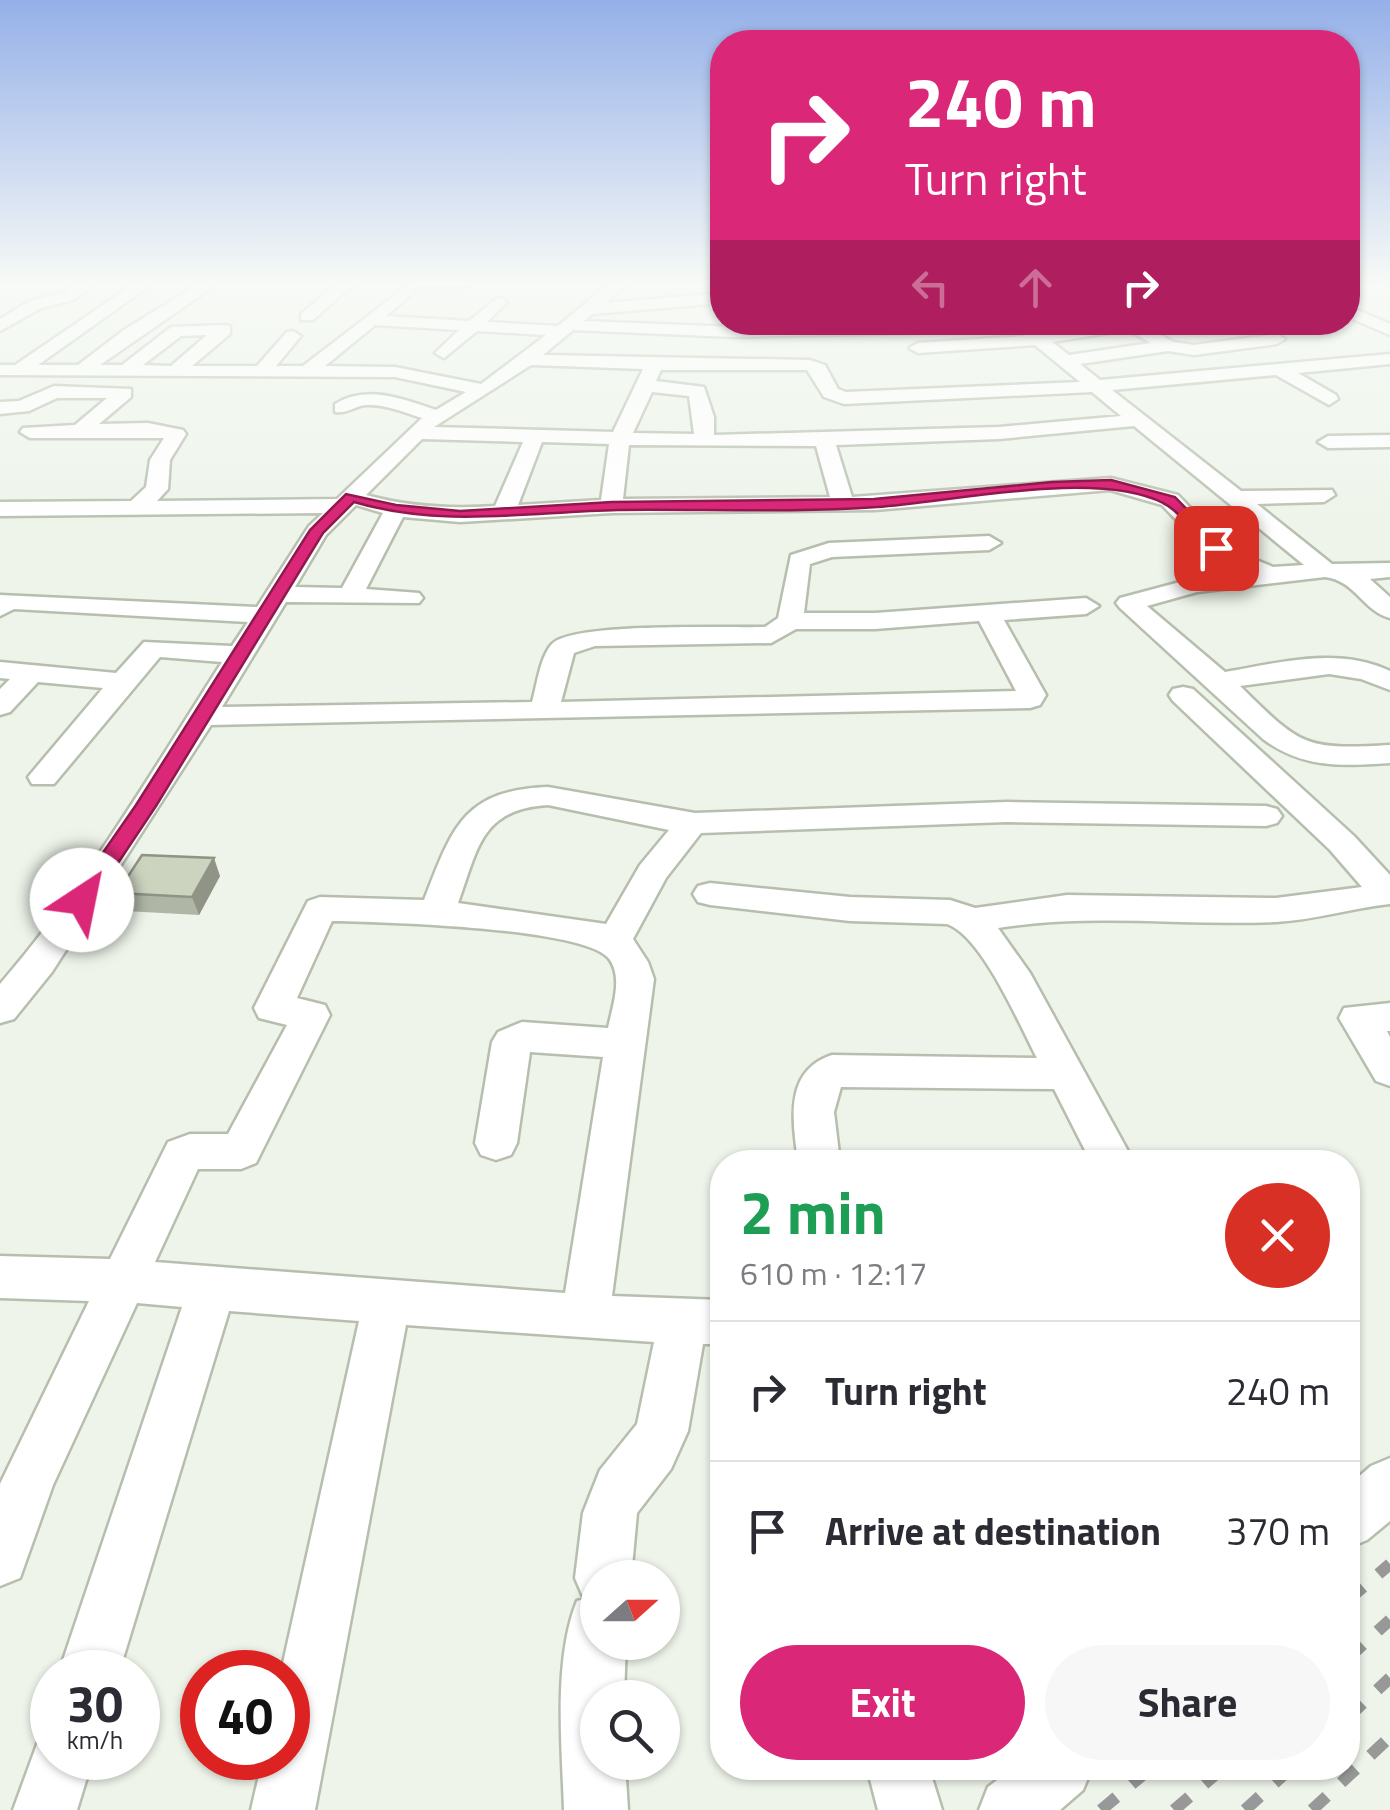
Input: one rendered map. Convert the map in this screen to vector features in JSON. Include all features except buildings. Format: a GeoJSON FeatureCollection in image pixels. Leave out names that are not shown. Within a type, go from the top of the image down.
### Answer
{"type":"FeatureCollection","features":[{"type":"Feature","properties":{"kind":"street"},"geometry":{"type":"LineString","coordinates":[[84,369],[88,366]]}},
{"type":"Feature","properties":{"kind":"street"},"geometry":{"type":"LineString","coordinates":[[177,369],[180,366]]}},
{"type":"Feature","properties":{"kind":"street"},"geometry":{"type":"LineString","coordinates":[[261,372],[266,366]]}},
{"type":"Feature","properties":{"kind":"street"},"geometry":{"type":"LineString","coordinates":[[307,372],[314,366]]}},
{"type":"Feature","properties":{"kind":"street"},"geometry":{"type":"LineString","coordinates":[[0,1009],[38,962],[146,806],[317,530],[436,419],[516,366]]}},
{"type":"Feature","properties":{"kind":"street"},"geometry":{"type":"LineString","coordinates":[[612,506],[612,466],[617,441],[653,366]]}},
{"type":"Feature","properties":{"kind":"street"},"geometry":{"type":"LineString","coordinates":[[816,366],[826,383],[926,378],[938,396],[1303,366]]}},
{"type":"Feature","properties":{"kind":"street"},"geometry":{"type":"LineString","coordinates":[[1070,366],[1390,610]]}},
{"type":"Feature","properties":{"kind":"street"},"geometry":{"type":"LineString","coordinates":[[1279,369],[1329,400]]}},
{"type":"Feature","properties":{"kind":"street"},"geometry":{"type":"LineString","coordinates":[[10,370],[396,372],[484,390]]}},
{"type":"Feature","properties":{"kind":"street"},"geometry":{"type":"LineString","coordinates":[[646,386],[697,390],[704,417],[704,441]]}},
{"type":"Feature","properties":{"kind":"street"},"geometry":{"type":"LineString","coordinates":[[0,408],[22,407],[54,392],[124,393],[80,431]]}},
{"type":"Feature","properties":{"kind":"street"},"geometry":{"type":"LineString","coordinates":[[342,408],[355,400],[367,399],[436,419],[527,436],[617,441],[824,440],[999,433],[1136,420]]}},
{"type":"Feature","properties":{"kind":"street"},"geometry":{"type":"LineString","coordinates":[[436,419],[506,424],[527,436]]}},
{"type":"Feature","properties":{"kind":"street"},"geometry":{"type":"LineString","coordinates":[[30,432],[148,429],[176,434],[160,460],[157,488],[139,506]]}},
{"type":"Feature","properties":{"kind":"street"},"geometry":{"type":"LineString","coordinates":[[503,514],[527,436]]}},
{"type":"Feature","properties":{"kind":"street"},"geometry":{"type":"LineString","coordinates":[[824,440],[843,503]]}},
{"type":"Feature","properties":{"kind":"street"},"geometry":{"type":"LineString","coordinates":[[1328,442],[1390,441]]}},
{"type":"Feature","properties":{"kind":"street"},"geometry":{"type":"LineString","coordinates":[[0,508],[347,501],[460,515],[612,506],[916,501],[1085,484],[1134,488],[1170,500],[1216,548],[1270,576]]}},
{"type":"Feature","properties":{"kind":"street"},"geometry":{"type":"LineString","coordinates":[[1238,498],[1324,495]]}},
{"type":"Feature","properties":{"kind":"street"},"geometry":{"type":"LineString","coordinates":[[353,591],[396,510]]}},
{"type":"Feature","properties":{"kind":"street"},"geometry":{"type":"LineString","coordinates":[[790,621],[800,560],[805,555],[828,550],[989,542]]}},
{"type":"Feature","properties":{"kind":"street"},"geometry":{"type":"LineString","coordinates":[[1390,570],[1270,576],[1194,586],[1129,603],[1302,751],[1332,756],[1390,754]]}},
{"type":"Feature","properties":{"kind":"street"},"geometry":{"type":"LineString","coordinates":[[3,604],[270,605],[410,598]]}},
{"type":"Feature","properties":{"kind":"street"},"geometry":{"type":"LineString","coordinates":[[544,710],[561,650],[568,644],[596,638],[771,635],[790,621],[875,620],[1086,606]]}},
{"type":"Feature","properties":{"kind":"street"},"geometry":{"type":"LineString","coordinates":[[201,716],[1030,698],[987,612]]}},
{"type":"Feature","properties":{"kind":"street"},"geometry":{"type":"LineString","coordinates":[[44,777],[153,648],[240,655]]}},
{"type":"Feature","properties":{"kind":"street"},"geometry":{"type":"LineString","coordinates":[[1219,680],[1342,666],[1378,674],[1390,682]]}},
{"type":"Feature","properties":{"kind":"street"},"geometry":{"type":"LineString","coordinates":[[0,670],[123,682]]}},
{"type":"Feature","properties":{"kind":"street"},"geometry":{"type":"LineString","coordinates":[[0,706],[30,674]]}},
{"type":"Feature","properties":{"kind":"street"},"geometry":{"type":"LineString","coordinates":[[1184,695],[1342,843],[1388,892]]}},
{"type":"Feature","properties":{"kind":"street"},"geometry":{"type":"LineString","coordinates":[[436,912],[472,828],[489,808],[502,802],[553,797],[692,823],[1011,812],[1162,818],[1266,816]]}},
{"type":"Feature","properties":{"kind":"street"},"geometry":{"type":"LineString","coordinates":[[614,941],[652,872],[692,823]]}},
{"type":"Feature","properties":{"kind":"street"},"geometry":{"type":"LineString","coordinates":[[710,894],[850,909],[950,912],[973,920],[1076,906],[1318,906],[1388,892]]}},
{"type":"Feature","properties":{"kind":"street"},"geometry":{"type":"LineString","coordinates":[[0,1558],[35,1465],[183,1156],[190,1152],[241,1151],[311,1015],[272,1008],[320,910],[436,912],[594,933],[614,941],[631,958],[635,978],[585,1318]]}},
{"type":"Feature","properties":{"kind":"street"},"geometry":{"type":"LineString","coordinates":[[973,920],[1017,983],[1106,1150]]}},
{"type":"Feature","properties":{"kind":"street"},"geometry":{"type":"LineString","coordinates":[[1390,1017],[1358,1018],[1390,1070]]}},
{"type":"Feature","properties":{"kind":"street"},"geometry":{"type":"LineString","coordinates":[[496,1143],[512,1042],[522,1037],[626,1044]]}},
{"type":"Feature","properties":{"kind":"street"},"geometry":{"type":"LineString","coordinates":[[818,1150],[813,1090],[832,1071],[1064,1074]]}},
{"type":"Feature","properties":{"kind":"street"},"geometry":{"type":"LineString","coordinates":[[0,1277],[125,1281],[585,1318],[702,1322],[662,1431],[652,1450],[618,1489],[610,1513],[604,1560]]}},
{"type":"Feature","properties":{"kind":"street"},"geometry":{"type":"LineString","coordinates":[[96,1650],[212,1288]]}},
{"type":"Feature","properties":{"kind":"street"},"geometry":{"type":"LineString","coordinates":[[282,1810],[387,1300]]}},
{"type":"Feature","properties":{"kind":"street"},"geometry":{"type":"LineString","coordinates":[[1360,1512],[1390,1486]]}},
{"type":"Feature","properties":{"kind":"street"},"geometry":{"type":"LineString","coordinates":[[596,1660],[592,1720],[596,1810]]}},
{"type":"Feature","properties":{"kind":"street"},"geometry":{"type":"LineString","coordinates":[[45,1810],[55,1780]]}},
{"type":"Feature","properties":{"kind":"street"},"geometry":{"type":"LineString","coordinates":[[901,1780],[910,1810]]}},
{"type":"Feature","properties":{"kind":"street"},"geometry":{"type":"LineString","coordinates":[[1011,1810],[1046,1780]]}},
{"type":"Feature","properties":{"kind":"railway"},"geometry":{"type":"LineString","coordinates":[[1360,1590],[1390,1564]]}},
{"type":"Feature","properties":{"kind":"railway"},"geometry":{"type":"LineString","coordinates":[[1360,1647],[1390,1620]]}},
{"type":"Feature","properties":{"kind":"railway"},"geometry":{"type":"LineString","coordinates":[[1360,1706],[1390,1678]]}},
{"type":"Feature","properties":{"kind":"railway"},"geometry":{"type":"LineString","coordinates":[[1360,1765],[1390,1737]]}},
{"type":"Feature","properties":{"kind":"railway"},"geometry":{"type":"LineString","coordinates":[[1101,1810],[1137,1780]]}},
{"type":"Feature","properties":{"kind":"railway"},"geometry":{"type":"LineString","coordinates":[[1174,1810],[1209,1780]]}},
{"type":"Feature","properties":{"kind":"railway"},"geometry":{"type":"LineString","coordinates":[[1245,1810],[1278,1780]]}},
{"type":"Feature","properties":{"kind":"railway"},"geometry":{"type":"LineString","coordinates":[[1312,1810],[1344,1780]]}},
{"type":"Feature","properties":{"kind":"route"},"geometry":{"type":"LineString","coordinates":[[82,900],[146,806],[317,530],[351,497],[396,510],[460,515],[612,506],[874,503],[1111,484],[1170,500],[1216,548]]}}]}
